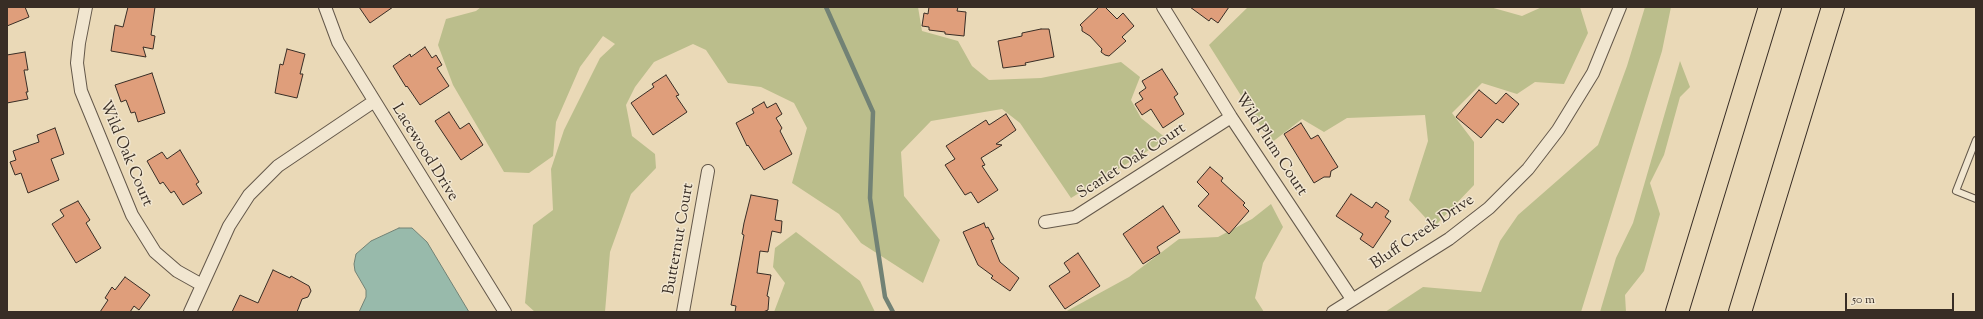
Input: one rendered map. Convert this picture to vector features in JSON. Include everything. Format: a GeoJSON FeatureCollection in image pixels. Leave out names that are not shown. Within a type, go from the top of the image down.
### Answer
{"type":"FeatureCollection","features":[{"type":"Feature","properties":{"kind":"highway"},"geometry":{"type":"LineString","coordinates":[[1677,312],[1770,7]]}},
{"type":"Feature","properties":{"kind":"highway"},"geometry":{"type":"LineString","coordinates":[[1740,312],[1833,7]]}},
{"type":"Feature","properties":{"kind":"street","name":"Wild Oak Court"},"geometry":{"type":"LineString","coordinates":[[86,7],[78,43],[77,63],[81,91],[132,215],[155,252],[178,271],[202,286]]}},
{"type":"Feature","properties":{"kind":"street","name":"Lacewood Drive"},"geometry":{"type":"LineString","coordinates":[[325,7],[338,42],[505,312]]}},
{"type":"Feature","properties":{"kind":"street","name":"Wild Plum Court"},"geometry":{"type":"LineString","coordinates":[[1163,7],[1231,117],[1352,299]]}},
{"type":"Feature","properties":{"kind":"street","name":"Bluff Creek Drive"},"geometry":{"type":"LineString","coordinates":[[1333,312],[1449,239],[1489,208],[1528,169],[1558,130],[1593,73],[1620,7]]}},
{"type":"Feature","properties":{"kind":"street"},"geometry":{"type":"LineString","coordinates":[[190,312],[229,226],[249,195],[278,166],[374,102]]}},
{"type":"Feature","properties":{"kind":"street","name":"Scarlet Oak Court"},"geometry":{"type":"LineString","coordinates":[[1045,222],[1075,217],[1231,117]]}},
{"type":"Feature","properties":{"kind":"street","name":"Butternut Court"},"geometry":{"type":"LineString","coordinates":[[683,312],[708,171]]}},
{"type":"Feature","properties":{"kind":"lane"},"geometry":{"type":"LineString","coordinates":[[1976,140],[1956,191],[1976,199]]}},
{"type":"Feature","properties":{"kind":"green space"},"geometry":{"type":"Polygon","coordinates":[[[481,7],[918,7],[922,31],[958,41],[972,66],[989,80],[1041,78],[1121,62],[1140,77],[1131,100],[1141,118],[1167,139],[1071,198],[1020,123],[1002,109],[931,121],[901,152],[904,196],[940,240],[923,283],[861,243],[839,214],[792,183],[807,128],[794,103],[761,87],[728,83],[706,50],[693,44],[654,62],[635,87],[626,105],[632,136],[655,154],[656,168],[631,194],[610,252],[605,312],[535,312],[525,303],[533,225],[553,210],[551,169],[564,130],[600,58],[615,44],[603,36],[580,67],[556,122],[553,156],[529,173],[504,172],[453,85],[438,45],[446,19],[476,11],[481,7]]]}},
{"type":"Feature","properties":{"kind":"green space"},"geometry":{"type":"Polygon","coordinates":[[[1248,7],[1490,7],[1522,16],[1542,7],[1580,7],[1588,33],[1564,84],[1535,82],[1517,94],[1482,83],[1452,113],[1474,142],[1474,185],[1434,227],[1409,200],[1428,141],[1425,115],[1347,118],[1324,132],[1302,119],[1271,143],[1209,45],[1248,7]]]}},
{"type":"Feature","properties":{"kind":"green space"},"geometry":{"type":"Polygon","coordinates":[[[1645,7],[1671,7],[1662,51],[1581,312],[1385,312],[1423,287],[1481,292],[1500,241],[1518,215],[1598,145],[1627,66],[1645,7]]]}},
{"type":"Feature","properties":{"kind":"green space"},"geometry":{"type":"Polygon","coordinates":[[[1680,61],[1690,87],[1680,97],[1664,155],[1650,183],[1660,214],[1644,271],[1625,295],[1626,312],[1600,312],[1616,258],[1633,223],[1680,61]]]}},
{"type":"Feature","properties":{"kind":"green space"},"geometry":{"type":"Polygon","coordinates":[[[1271,204],[1283,227],[1263,263],[1255,298],[1264,312],[1065,312],[1129,277],[1179,239],[1218,237],[1252,219],[1271,204]]]}},
{"type":"Feature","properties":{"kind":"green space"},"geometry":{"type":"Polygon","coordinates":[[[796,232],[860,281],[875,312],[774,312],[785,283],[773,267],[775,248],[796,232]]]}},
{"type":"Feature","properties":{"kind":"shaded area"},"geometry":{"type":"Polygon","coordinates":[[[399,228],[412,228],[427,242],[469,312],[359,312],[366,297],[366,290],[355,271],[354,264],[356,254],[371,241],[399,228]]]}},
{"type":"Feature","properties":{"kind":"building"},"geometry":{"type":"Polygon","coordinates":[[[7,7],[25,7],[29,17],[7,26],[7,7]]]}},
{"type":"Feature","properties":{"kind":"building"},"geometry":{"type":"Polygon","coordinates":[[[128,7],[155,7],[151,35],[155,36],[153,49],[143,47],[146,57],[111,51],[115,25],[123,27],[128,7]]]}},
{"type":"Feature","properties":{"kind":"building"},"geometry":{"type":"Polygon","coordinates":[[[359,7],[393,7],[370,23],[359,7]]]}},
{"type":"Feature","properties":{"kind":"building"},"geometry":{"type":"Polygon","coordinates":[[[929,7],[958,7],[957,11],[966,12],[964,36],[945,34],[945,32],[929,30],[929,27],[922,26],[924,13],[928,14],[929,7]]]}},
{"type":"Feature","properties":{"kind":"building"},"geometry":{"type":"Polygon","coordinates":[[[1099,7],[1105,7],[1117,19],[1123,13],[1134,26],[1122,37],[1126,41],[1109,56],[1101,52],[1102,49],[1090,36],[1082,31],[1082,27],[1080,25],[1099,7]]]}},
{"type":"Feature","properties":{"kind":"building"},"geometry":{"type":"Polygon","coordinates":[[[1190,7],[1229,7],[1218,23],[1211,18],[1209,21],[1190,7]]]}},
{"type":"Feature","properties":{"kind":"building"},"geometry":{"type":"Polygon","coordinates":[[[1049,29],[1054,57],[1025,63],[1026,65],[1003,68],[998,41],[1022,36],[1022,33],[1049,29]]]}},
{"type":"Feature","properties":{"kind":"building"},"geometry":{"type":"Polygon","coordinates":[[[425,47],[432,58],[436,55],[442,65],[437,68],[449,86],[420,105],[407,86],[406,87],[393,66],[410,54],[411,57],[425,47]]]}},
{"type":"Feature","properties":{"kind":"building"},"geometry":{"type":"Polygon","coordinates":[[[287,49],[305,54],[300,74],[303,74],[297,98],[275,93],[280,64],[283,65],[287,49]]]}},
{"type":"Feature","properties":{"kind":"building"},"geometry":{"type":"Polygon","coordinates":[[[25,52],[28,70],[24,70],[28,99],[7,103],[7,55],[25,52]]]}},
{"type":"Feature","properties":{"kind":"building"},"geometry":{"type":"Polygon","coordinates":[[[1162,69],[1178,94],[1174,97],[1184,114],[1163,128],[1151,109],[1142,115],[1135,104],[1143,99],[1139,93],[1146,88],[1142,81],[1162,69]]]}},
{"type":"Feature","properties":{"kind":"building"},"geometry":{"type":"Polygon","coordinates":[[[152,73],[165,113],[138,122],[135,112],[131,113],[126,100],[121,102],[115,85],[152,73]]]}},
{"type":"Feature","properties":{"kind":"building"},"geometry":{"type":"Polygon","coordinates":[[[666,75],[679,95],[676,96],[687,112],[653,135],[631,103],[654,87],[652,84],[666,75]]]}},
{"type":"Feature","properties":{"kind":"building"},"geometry":{"type":"Polygon","coordinates":[[[1479,90],[1496,104],[1506,93],[1519,104],[1503,123],[1497,119],[1481,138],[1456,117],[1479,90]]]}},
{"type":"Feature","properties":{"kind":"building"},"geometry":{"type":"Polygon","coordinates":[[[764,102],[767,108],[776,103],[782,114],[776,118],[782,128],[780,131],[792,154],[764,170],[748,145],[747,146],[736,123],[754,113],[752,109],[764,102]]]}},
{"type":"Feature","properties":{"kind":"building"},"geometry":{"type":"Polygon","coordinates":[[[449,112],[460,129],[469,123],[483,145],[461,160],[435,121],[449,112]]]}},
{"type":"Feature","properties":{"kind":"building"},"geometry":{"type":"Polygon","coordinates":[[[1006,114],[1016,130],[996,144],[1002,145],[981,158],[985,165],[982,166],[998,190],[978,203],[971,192],[965,195],[945,165],[955,159],[946,146],[986,120],[989,125],[1006,114]]]}},
{"type":"Feature","properties":{"kind":"building"},"geometry":{"type":"Polygon","coordinates":[[[1301,123],[1311,139],[1318,135],[1338,167],[1331,171],[1330,177],[1324,177],[1314,183],[1284,134],[1301,123]]]}},
{"type":"Feature","properties":{"kind":"building"},"geometry":{"type":"Polygon","coordinates":[[[55,128],[64,154],[51,159],[59,180],[28,193],[21,173],[15,175],[10,162],[16,160],[13,151],[39,142],[37,135],[55,128]]]}},
{"type":"Feature","properties":{"kind":"building"},"geometry":{"type":"Polygon","coordinates":[[[180,150],[199,182],[196,184],[202,193],[183,205],[174,191],[171,193],[163,182],[160,184],[147,161],[162,152],[167,159],[180,150]]]}},
{"type":"Feature","properties":{"kind":"building"},"geometry":{"type":"Polygon","coordinates":[[[1210,167],[1223,178],[1221,181],[1245,203],[1243,205],[1249,211],[1229,234],[1198,206],[1209,194],[1197,182],[1210,167]]]}},
{"type":"Feature","properties":{"kind":"building"},"geometry":{"type":"Polygon","coordinates":[[[1351,194],[1372,208],[1376,202],[1389,211],[1385,217],[1391,221],[1373,248],[1360,239],[1363,234],[1336,216],[1351,194]]]}},
{"type":"Feature","properties":{"kind":"building"},"geometry":{"type":"Polygon","coordinates":[[[751,195],[778,200],[775,220],[782,221],[781,233],[772,231],[768,252],[760,251],[757,273],[771,275],[767,296],[769,297],[768,310],[763,312],[735,312],[736,306],[731,305],[744,235],[742,234],[744,223],[751,195]]]}},
{"type":"Feature","properties":{"kind":"building"},"geometry":{"type":"Polygon","coordinates":[[[78,201],[90,220],[86,223],[101,248],[76,263],[52,224],[64,216],[60,210],[78,201]]]}},
{"type":"Feature","properties":{"kind":"building"},"geometry":{"type":"Polygon","coordinates":[[[1163,206],[1180,232],[1157,247],[1160,253],[1143,264],[1123,234],[1163,206]]]}},
{"type":"Feature","properties":{"kind":"building"},"geometry":{"type":"Polygon","coordinates":[[[984,223],[986,228],[988,227],[994,239],[991,240],[1000,262],[1019,278],[1010,291],[991,278],[993,276],[978,265],[963,232],[984,223]]]}},
{"type":"Feature","properties":{"kind":"building"},"geometry":{"type":"Polygon","coordinates":[[[1078,253],[1100,286],[1065,309],[1049,286],[1070,272],[1064,263],[1078,253]]]}},
{"type":"Feature","properties":{"kind":"building"},"geometry":{"type":"Polygon","coordinates":[[[273,270],[290,278],[291,276],[309,286],[311,291],[308,297],[302,299],[297,312],[232,312],[240,295],[258,303],[273,270]]]}},
{"type":"Feature","properties":{"kind":"building"},"geometry":{"type":"Polygon","coordinates":[[[125,277],[150,295],[139,310],[134,306],[130,312],[100,312],[108,300],[105,298],[112,287],[115,290],[125,277]]]}},
{"type":"Feature","properties":{"kind":"waterway"},"geometry":{"type":"LineString","coordinates":[[826,7],[873,112],[870,198],[885,297],[893,312]]}}]}
